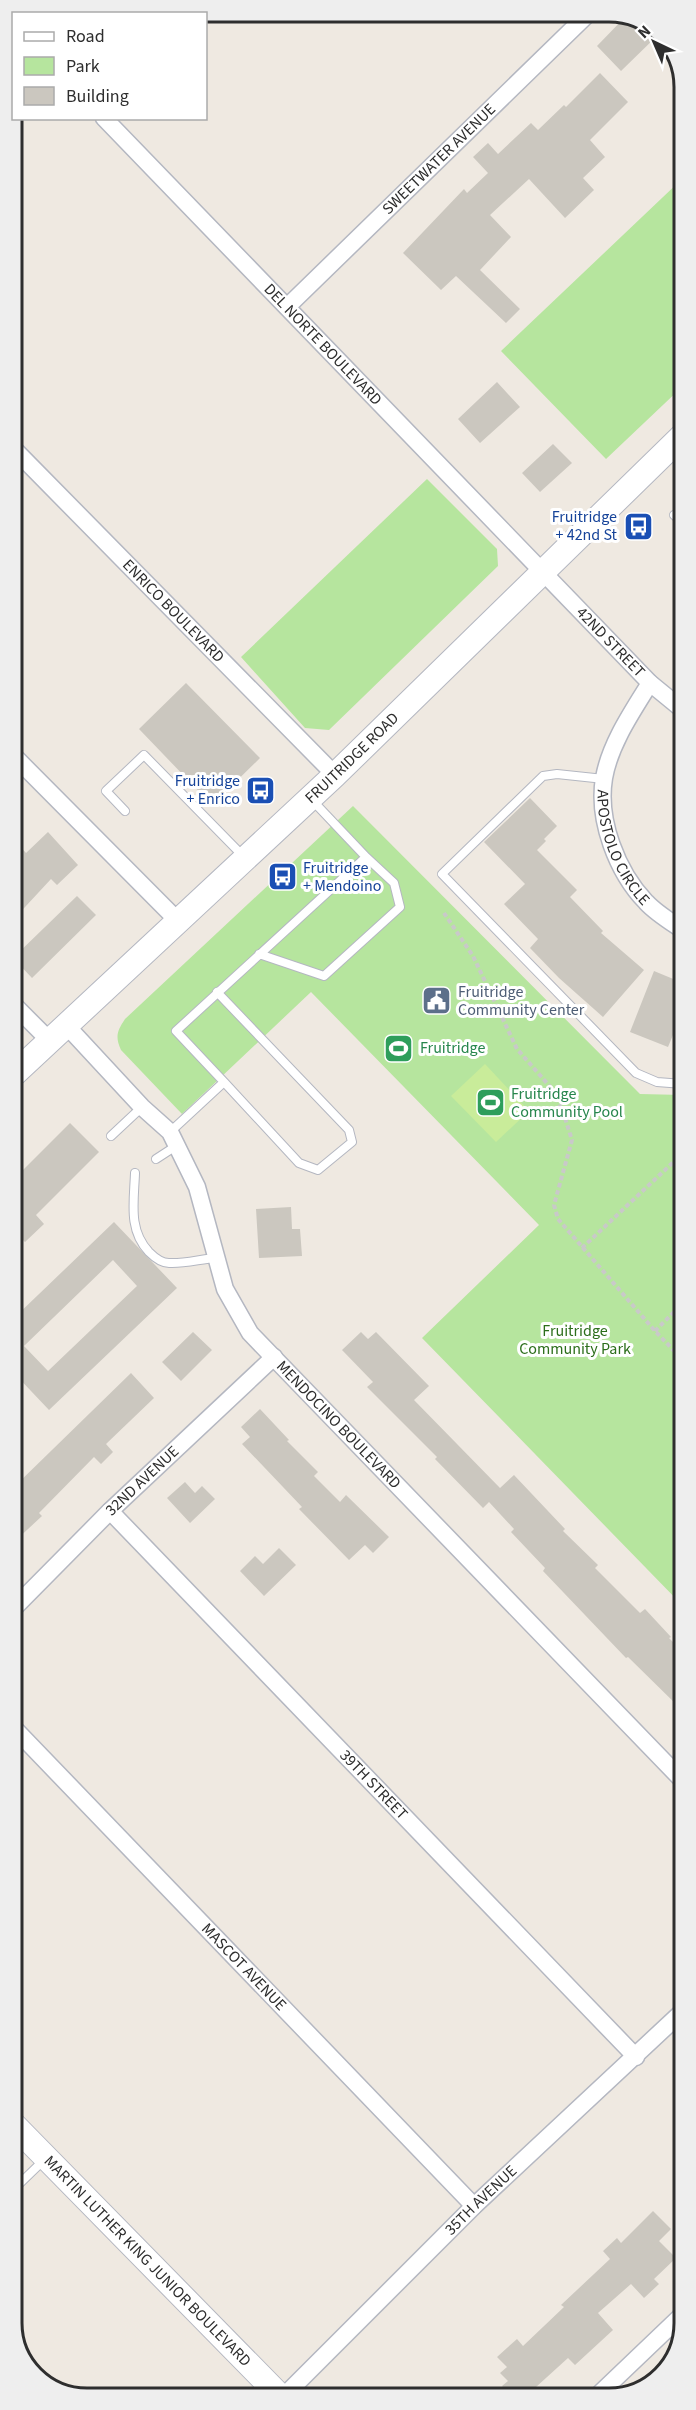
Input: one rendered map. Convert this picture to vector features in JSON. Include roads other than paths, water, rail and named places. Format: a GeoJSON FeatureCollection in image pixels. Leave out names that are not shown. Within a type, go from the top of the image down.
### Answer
{"type":"FeatureCollection","features":[{"type":"Feature","properties":{"kind":"main road","name":"FRUITRIDGE ROAD"},"geometry":{"type":"LineString","coordinates":[[22,1065],[335,775],[543,571],[674,447]]}},
{"type":"Feature","properties":{"kind":"main road","name":"MARTIN LUTHER KING JUNIOR BOULEVARD"},"geometry":{"type":"LineString","coordinates":[[22,2133],[272,2387]]}},
{"type":"Feature","properties":{"kind":"street","name":"SWEETWATER AVENUE"},"geometry":{"type":"LineString","coordinates":[[287,307],[579,23]]}},
{"type":"Feature","properties":{"kind":"street","name":"DEL NORTE BOULEVARD"},"geometry":{"type":"LineString","coordinates":[[106,120],[543,571]]}},
{"type":"Feature","properties":{"kind":"street","name":"ENRICO BOULEVARD"},"geometry":{"type":"LineString","coordinates":[[22,457],[335,775]]}},
{"type":"Feature","properties":{"kind":"street","name":"42ND STREET"},"geometry":{"type":"LineString","coordinates":[[543,571],[650,682],[674,702]]}},
{"type":"Feature","properties":{"kind":"street","name":"APOSTOLO CIRCLE"},"geometry":{"type":"LineString","coordinates":[[650,682],[616,743],[604,779],[606,825],[609,842],[632,884],[646,903],[674,923]]}},
{"type":"Feature","properties":{"kind":"street"},"geometry":{"type":"LineString","coordinates":[[22,764],[177,920]]}},
{"type":"Feature","properties":{"kind":"street","name":"MENDOCINO BOULEVARD"},"geometry":{"type":"LineString","coordinates":[[22,1010],[57,1032],[142,1107],[173,1139],[197,1187],[225,1289],[250,1333],[674,1772]]}},
{"type":"Feature","properties":{"kind":"street","name":"32ND AVENUE"},"geometry":{"type":"LineString","coordinates":[[22,1600],[110,1511],[274,1358]]}},
{"type":"Feature","properties":{"kind":"street","name":"39TH STREET"},"geometry":{"type":"LineString","coordinates":[[110,1511],[636,2057]]}},
{"type":"Feature","properties":{"kind":"street","name":"MASCOT AVENUE"},"geometry":{"type":"LineString","coordinates":[[22,1736],[474,2206]]}},
{"type":"Feature","properties":{"kind":"street","name":"35TH AVENUE"},"geometry":{"type":"LineString","coordinates":[[292,2387],[474,2206],[674,2020]]}},
{"type":"Feature","properties":{"kind":"street"},"geometry":{"type":"LineString","coordinates":[[606,2388],[674,2323]]}},
{"type":"Feature","properties":{"kind":"lane"},"geometry":{"type":"LineString","coordinates":[[125,811],[106,790],[144,755],[245,858]]}},
{"type":"Feature","properties":{"kind":"lane"},"geometry":{"type":"LineString","coordinates":[[604,779],[557,774],[543,776],[442,874],[636,1073],[657,1082],[674,1083]]}},
{"type":"Feature","properties":{"kind":"lane"},"geometry":{"type":"LineString","coordinates":[[259,954],[324,976],[400,906],[394,883],[310,798]]}},
{"type":"Feature","properties":{"kind":"lane"},"geometry":{"type":"LineString","coordinates":[[218,992],[349,1130],[352,1142],[318,1170],[299,1163],[176,1031],[218,992],[259,954],[366,857]]}},
{"type":"Feature","properties":{"kind":"lane"},"geometry":{"type":"LineString","coordinates":[[156,1159],[224,1082]]}},
{"type":"Feature","properties":{"kind":"lane"},"geometry":{"type":"LineString","coordinates":[[111,1136],[142,1107]]}},
{"type":"Feature","properties":{"kind":"lane"},"geometry":{"type":"LineString","coordinates":[[135,1173],[133,1218],[136,1234],[155,1259],[168,1263],[216,1258]]}},
{"type":"Feature","properties":{"kind":"lane"},"geometry":{"type":"LineString","coordinates":[[22,2182],[46,2158]]}},
{"type":"Feature","properties":{"kind":"place","name":"Fruitridge + 42nd St"},"geometry":{"type":"Point","coordinates":[638,526]}},
{"type":"Feature","properties":{"kind":"place","name":"Fruitridge + Enrico"},"geometry":{"type":"Point","coordinates":[261,790]}},
{"type":"Feature","properties":{"kind":"place","name":"Fruitridge + Mendoino"},"geometry":{"type":"Point","coordinates":[282,877]}},
{"type":"Feature","properties":{"kind":"place","name":"Fruitridge Community Center"},"geometry":{"type":"Point","coordinates":[437,1001]}},
{"type":"Feature","properties":{"kind":"place","name":"Fruitridge"},"geometry":{"type":"Point","coordinates":[399,1048]}},
{"type":"Feature","properties":{"kind":"place","name":"Fruitridge Community Pool"},"geometry":{"type":"Point","coordinates":[490,1103]}},
{"type":"Feature","properties":{"kind":"park label","name":"Fruitridge Community Park"},"geometry":{"type":"Point","coordinates":[575,1340]}}]}
